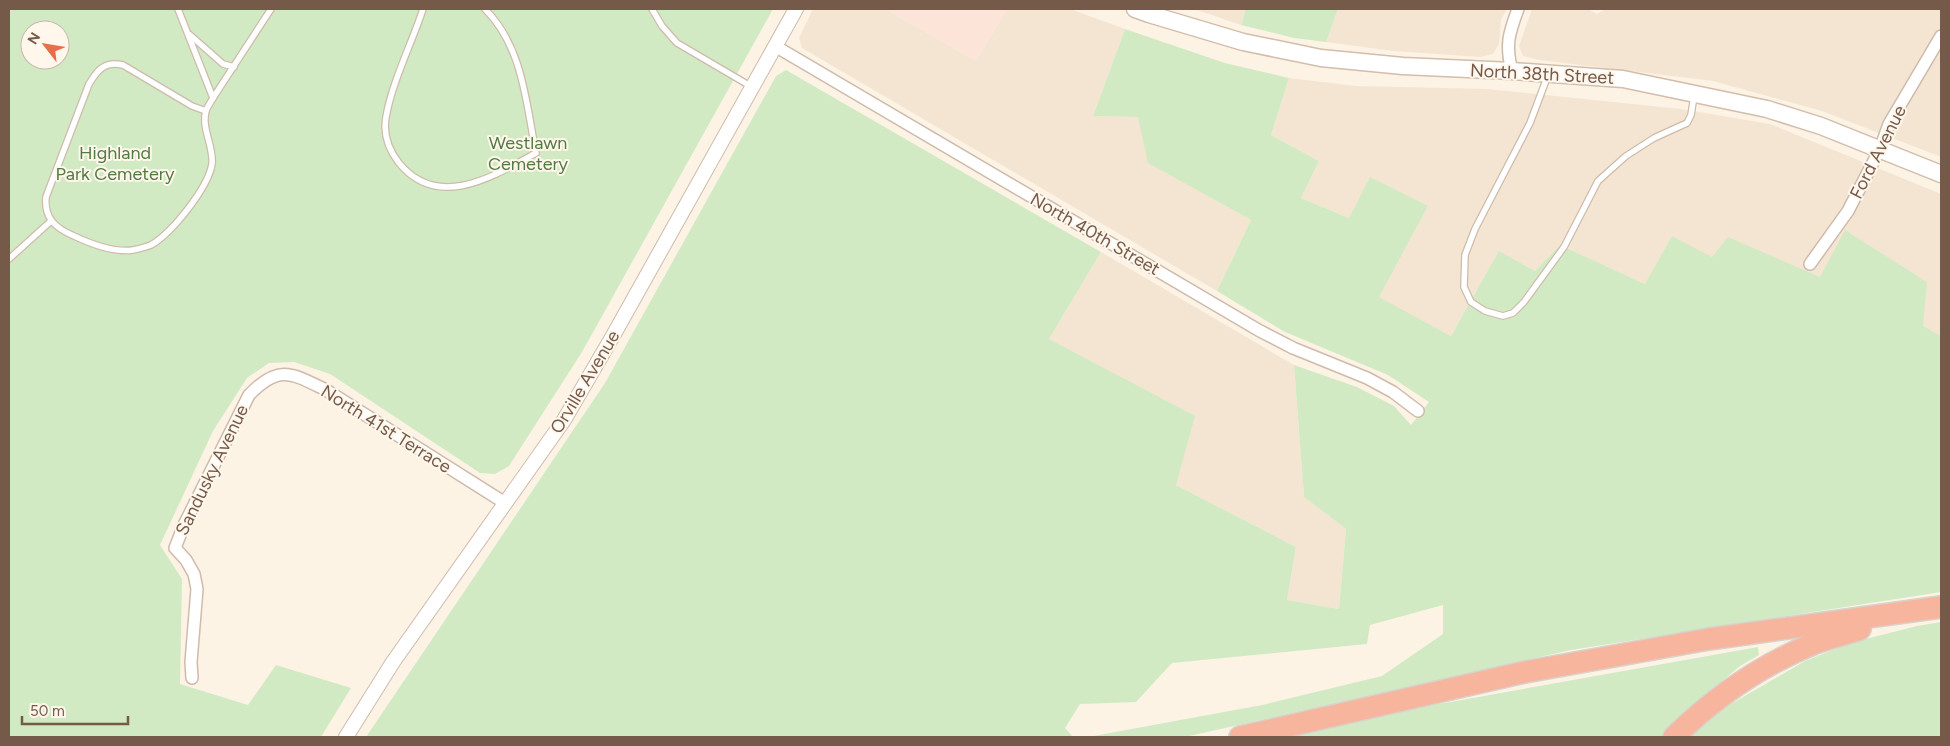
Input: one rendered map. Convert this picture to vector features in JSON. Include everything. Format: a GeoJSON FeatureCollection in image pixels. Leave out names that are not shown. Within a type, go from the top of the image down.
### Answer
{"type":"FeatureCollection","features":[{"type":"Feature","properties":{"kind":"highway"},"geometry":{"type":"LineString","coordinates":[[1240,737],[1525,672],[1709,639],[1941,607]]}},
{"type":"Feature","properties":{"kind":"highway"},"geometry":{"type":"LineString","coordinates":[[1679,733],[1716,700],[1757,672],[1814,644],[1910,612]]}},
{"type":"Feature","properties":{"kind":"main road","name":"North 38th Street"},"geometry":{"type":"LineString","coordinates":[[1135,9],[1242,42],[1321,58],[1403,66],[1624,78],[1767,109],[1821,126],[1941,174]]}},
{"type":"Feature","properties":{"kind":"street","name":"Orville Avenue"},"geometry":{"type":"LineString","coordinates":[[346,737],[398,654],[564,420],[796,9]]}},
{"type":"Feature","properties":{"kind":"street"},"geometry":{"type":"LineString","coordinates":[[1512,71],[1507,44],[1518,9]]}},
{"type":"Feature","properties":{"kind":"street","name":"Ford Avenue"},"geometry":{"type":"LineString","coordinates":[[1810,264],[1848,211],[1880,149],[1889,124],[1941,36]]}},
{"type":"Feature","properties":{"kind":"street","name":"North 40th Street"},"geometry":{"type":"LineString","coordinates":[[775,46],[1260,331],[1293,348],[1367,378],[1393,392],[1418,411]]}},
{"type":"Feature","properties":{"kind":"street","name":"North 41st Terrace"},"geometry":{"type":"LineString","coordinates":[[262,381],[275,375],[285,374],[303,378],[326,390],[505,503]]}},
{"type":"Feature","properties":{"kind":"street","name":"Sandusky Avenue"},"geometry":{"type":"LineString","coordinates":[[192,678],[191,662],[197,589],[194,574],[175,548],[184,525],[249,395],[262,381]]}},
{"type":"Feature","properties":{"kind":"lane"},"geometry":{"type":"LineString","coordinates":[[178,9],[213,98]]}},
{"type":"Feature","properties":{"kind":"lane"},"geometry":{"type":"LineString","coordinates":[[206,111],[192,106],[124,65],[112,62],[103,67],[96,73],[89,84],[46,197],[45,208],[51,221],[72,236],[112,249],[132,250],[151,245],[167,231],[187,210],[205,182],[212,163],[205,121],[206,111],[271,9]]}},
{"type":"Feature","properties":{"kind":"lane"},"geometry":{"type":"LineString","coordinates":[[423,9],[391,99],[386,117],[385,131],[388,145],[395,157],[405,170],[417,179],[429,184],[445,187],[460,187],[476,182],[536,153],[517,59],[507,36],[485,9]]}},
{"type":"Feature","properties":{"kind":"lane"},"geometry":{"type":"LineString","coordinates":[[652,9],[662,26],[677,43],[752,86]]}},
{"type":"Feature","properties":{"kind":"lane"},"geometry":{"type":"LineString","coordinates":[[189,34],[223,64],[234,67]]}},
{"type":"Feature","properties":{"kind":"lane"},"geometry":{"type":"LineString","coordinates":[[1548,74],[1530,123],[1475,229],[1465,255],[1464,287],[1471,302],[1485,312],[1502,316],[1513,313],[1524,302],[1564,247],[1598,181],[1626,156],[1654,138],[1687,123],[1691,115],[1694,94]]}},
{"type":"Feature","properties":{"kind":"lane"},"geometry":{"type":"LineString","coordinates":[[9,259],[51,221]]}},
{"type":"Feature","properties":{"kind":"shaded area"},"geometry":{"type":"Polygon","coordinates":[[[813,9],[885,9],[976,61],[1007,9],[1070,9],[1125,29],[1093,116],[1139,117],[1149,163],[1251,220],[1217,291],[802,48],[799,38],[813,9]]]}},
{"type":"Feature","properties":{"kind":"shaded area"},"geometry":{"type":"Polygon","coordinates":[[[885,9],[1007,9],[976,61],[885,9]]]}},
{"type":"Feature","properties":{"kind":"shaded area"},"geometry":{"type":"Polygon","coordinates":[[[1194,9],[1246,9],[1241,25],[1194,9]]]}},
{"type":"Feature","properties":{"kind":"shaded area"},"geometry":{"type":"Polygon","coordinates":[[[1338,9],[1507,9],[1501,20],[1499,44],[1493,54],[1480,57],[1393,51],[1326,42],[1338,9]]]}},
{"type":"Feature","properties":{"kind":"shaded area"},"geometry":{"type":"Polygon","coordinates":[[[1532,9],[1588,9],[1597,14],[1606,9],[1941,9],[1941,157],[1822,111],[1713,81],[1539,60],[1523,56],[1519,46],[1532,9]]]}},
{"type":"Feature","properties":{"kind":"shaded area"},"geometry":{"type":"Polygon","coordinates":[[[1289,78],[1356,86],[1488,89],[1681,109],[1770,124],[1941,194],[1941,336],[1820,277],[1784,263],[1712,257],[1645,284],[1560,245],[1535,271],[1499,252],[1451,336],[1378,297],[1428,206],[1349,218],[1301,198],[1319,161],[1271,135],[1289,78]]]}},
{"type":"Feature","properties":{"kind":"shaded area"},"geometry":{"type":"Polygon","coordinates":[[[1101,252],[1294,365],[1304,497],[1346,529],[1339,609],[1287,600],[1296,547],[1176,485],[1049,339],[1101,252]]]}},
{"type":"Feature","properties":{"kind":"green space"},"geometry":{"type":"Polygon","coordinates":[[[9,9],[773,9],[582,352],[509,466],[495,474],[480,473],[330,374],[294,362],[269,363],[247,378],[213,431],[160,545],[182,579],[180,684],[248,705],[276,665],[351,688],[321,737],[9,737],[9,9]]]}},
{"type":"Feature","properties":{"kind":"green space"},"geometry":{"type":"Polygon","coordinates":[[[1246,9],[1338,9],[1326,42],[1294,38],[1241,25],[1246,9]]]}},
{"type":"Feature","properties":{"kind":"green space"},"geometry":{"type":"Polygon","coordinates":[[[1125,29],[1225,63],[1289,78],[1271,135],[1319,161],[1301,198],[1349,218],[1370,177],[1428,206],[1379,297],[1451,336],[1499,251],[1535,271],[1560,245],[1645,284],[1672,236],[1712,257],[1728,237],[1820,277],[1845,230],[1927,282],[1923,326],[1941,336],[1941,592],[1571,650],[1185,737],[1088,737],[1262,705],[1382,676],[1443,634],[1443,605],[1370,625],[1367,644],[1172,663],[1136,702],[1080,704],[1065,728],[1073,737],[366,737],[605,383],[776,76],[786,70],[1101,252],[1049,339],[1195,416],[1176,485],[1296,547],[1287,600],[1339,609],[1346,529],[1304,497],[1294,365],[1357,387],[1394,406],[1411,425],[1429,402],[1388,375],[1285,332],[1217,291],[1251,220],[1148,163],[1138,117],[1093,116],[1125,29]]]}},
{"type":"Feature","properties":{"kind":"green space"},"geometry":{"type":"Polygon","coordinates":[[[1941,622],[1941,737],[1274,737],[1366,717],[1758,647],[1759,655],[1740,666],[1675,721],[1692,734],[1705,719],[1805,661],[1850,643],[1941,622]]]}},
{"type":"Feature","properties":{"kind":"park label","name":"Westlawn Cemetery"},"geometry":{"type":"Point","coordinates":[528,153]}},
{"type":"Feature","properties":{"kind":"park label","name":"Highland Park Cemetery"},"geometry":{"type":"Point","coordinates":[115,163]}}]}
